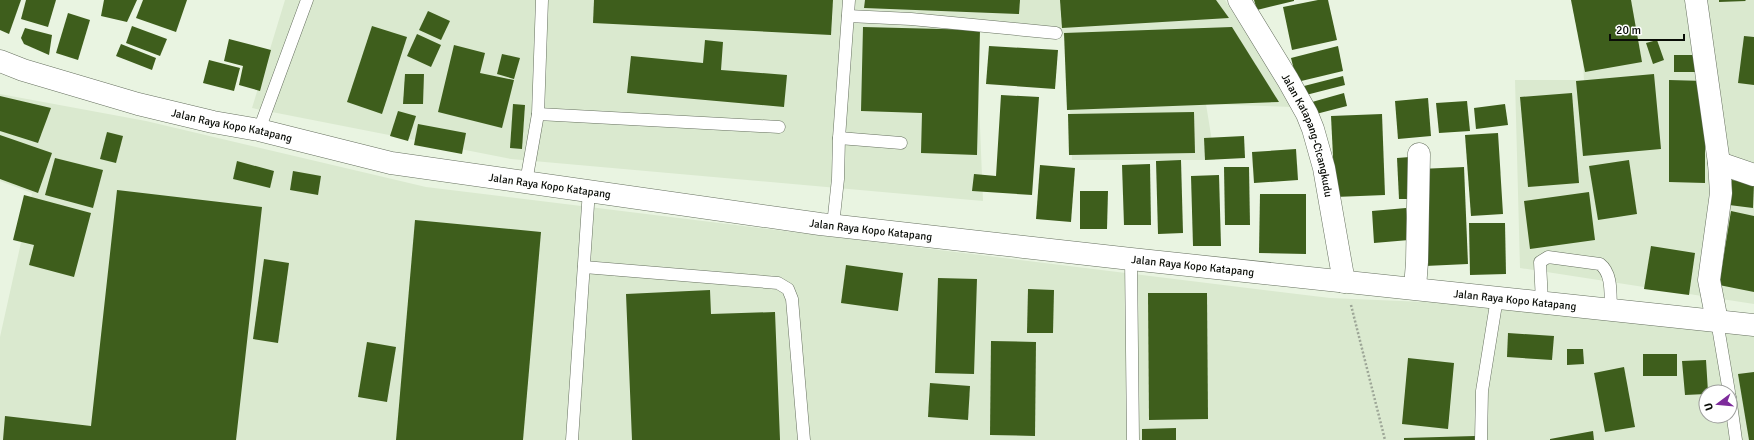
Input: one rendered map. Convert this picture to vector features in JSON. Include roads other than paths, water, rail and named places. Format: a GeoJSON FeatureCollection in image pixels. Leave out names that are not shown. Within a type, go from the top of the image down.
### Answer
{"type":"FeatureCollection","features":[{"type":"Feature","properties":{"kind":"main road","name":"Jalan Katapang-Cicangkudu"},"geometry":{"type":"LineString","coordinates":[[1239,0],[1288,80],[1310,121],[1324,168],[1344,282]]}},
{"type":"Feature","properties":{"kind":"main road"},"geometry":{"type":"LineString","coordinates":[[1696,0],[1719,163],[1721,193],[1709,280],[1717,321]]}},
{"type":"Feature","properties":{"kind":"main road","name":"Jalan Raya Kopo Katapang"},"geometry":{"type":"LineString","coordinates":[[0,62],[138,104],[213,122],[258,130],[369,158],[526,182],[833,225],[1131,259],[1754,325]]}},
{"type":"Feature","properties":{"kind":"main road"},"geometry":{"type":"LineString","coordinates":[[1415,288],[1418,262],[1418,154]]}},
{"type":"Feature","properties":{"kind":"main road"},"geometry":{"type":"LineString","coordinates":[[1719,163],[1754,175]]}},
{"type":"Feature","properties":{"kind":"lane"},"geometry":{"type":"LineString","coordinates":[[258,130],[307,0]]}},
{"type":"Feature","properties":{"kind":"lane"},"geometry":{"type":"LineString","coordinates":[[526,182],[538,114],[542,0]]}},
{"type":"Feature","properties":{"kind":"lane"},"geometry":{"type":"LineString","coordinates":[[833,225],[838,179],[839,138],[849,0]]}},
{"type":"Feature","properties":{"kind":"lane"},"geometry":{"type":"LineString","coordinates":[[848,16],[911,19],[1056,32]]}},
{"type":"Feature","properties":{"kind":"lane"},"geometry":{"type":"LineString","coordinates":[[538,114],[779,127]]}},
{"type":"Feature","properties":{"kind":"lane"},"geometry":{"type":"LineString","coordinates":[[839,138],[901,143]]}},
{"type":"Feature","properties":{"kind":"lane"},"geometry":{"type":"LineString","coordinates":[[572,440],[589,190]]}},
{"type":"Feature","properties":{"kind":"lane"},"geometry":{"type":"LineString","coordinates":[[1542,302],[1540,262],[1548,257],[1600,264],[1605,267],[1609,275],[1611,310]]}},
{"type":"Feature","properties":{"kind":"lane"},"geometry":{"type":"LineString","coordinates":[[1131,259],[1133,440]]}},
{"type":"Feature","properties":{"kind":"lane"},"geometry":{"type":"LineString","coordinates":[[584,267],[778,283],[788,289],[792,299],[804,440]]}},
{"type":"Feature","properties":{"kind":"lane"},"geometry":{"type":"LineString","coordinates":[[1480,440],[1482,391],[1497,298]]}},
{"type":"Feature","properties":{"kind":"lane"},"geometry":{"type":"LineString","coordinates":[[1717,321],[1728,384]]}},
{"type":"Feature","properties":{"kind":"lane"},"geometry":{"type":"LineString","coordinates":[[1734,424],[1736,440]]}}]}
